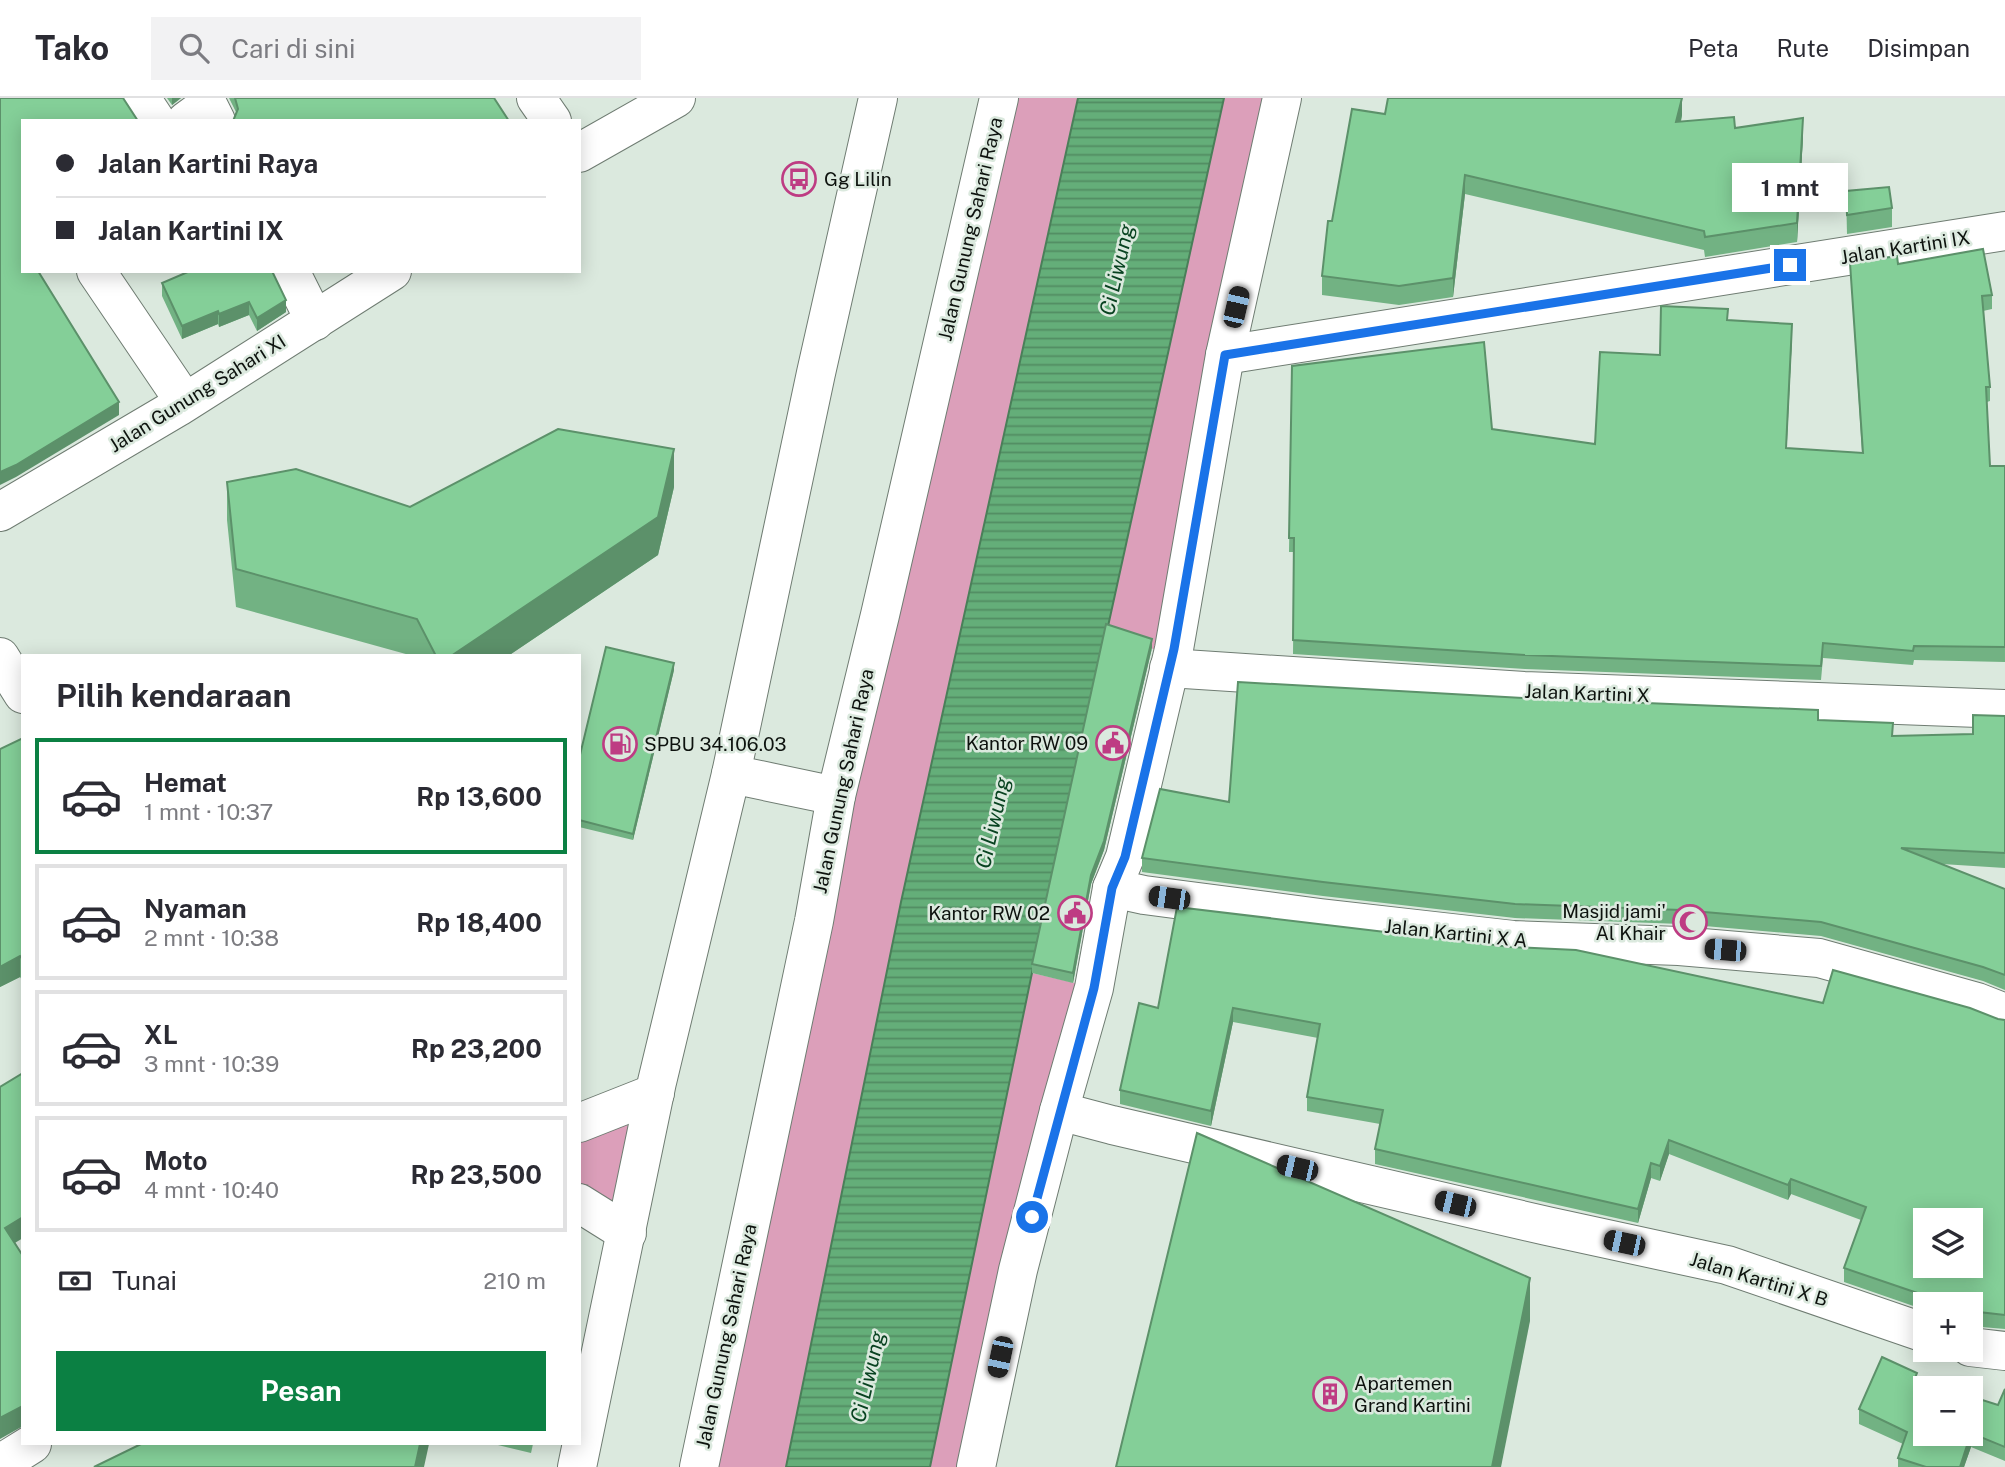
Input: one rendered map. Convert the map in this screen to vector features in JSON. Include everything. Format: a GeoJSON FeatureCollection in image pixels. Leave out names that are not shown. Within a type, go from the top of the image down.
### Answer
{"type":"FeatureCollection","features":[{"type":"Feature","properties":{"kind":"street"},"geometry":{"type":"LineString","coordinates":[[141,98],[155,119]]}},
{"type":"Feature","properties":{"kind":"street"},"geometry":{"type":"LineString","coordinates":[[536,98],[551,119]]}},
{"type":"Feature","properties":{"kind":"street"},"geometry":{"type":"LineString","coordinates":[[581,152],[676,98]]}},
{"type":"Feature","properties":{"kind":"street"},"geometry":{"type":"LineString","coordinates":[[578,1467],[655,1093],[732,774],[810,400],[878,98]]}},
{"type":"Feature","properties":{"kind":"street","name":"Jalan Gunung Sahari Raya"},"geometry":{"type":"LineString","coordinates":[[699,1467],[814,920],[836,796],[999,98]]}},
{"type":"Feature","properties":{"kind":"street"},"geometry":{"type":"LineString","coordinates":[[976,1467],[1018,1270],[1094,988],[1112,888],[1125,857],[1174,649],[1225,355],[1282,98]]}},
{"type":"Feature","properties":{"kind":"street"},"geometry":{"type":"LineString","coordinates":[[189,119],[208,106],[215,119]]}},
{"type":"Feature","properties":{"kind":"street","name":"Jalan Kartini IX"},"geometry":{"type":"LineString","coordinates":[[1225,355],[2005,231]]}},
{"type":"Feature","properties":{"kind":"street"},"geometry":{"type":"LineString","coordinates":[[97,273],[184,401]]}},
{"type":"Feature","properties":{"kind":"street"},"geometry":{"type":"LineString","coordinates":[[291,273],[315,321]]}},
{"type":"Feature","properties":{"kind":"street","name":"Jalan Gunung Sahari XI"},"geometry":{"type":"LineString","coordinates":[[0,512],[177,407],[389,273]]}},
{"type":"Feature","properties":{"kind":"street"},"geometry":{"type":"LineString","coordinates":[[0,657],[21,691]]}},
{"type":"Feature","properties":{"kind":"street","name":"Jalan Kartini X"},"geometry":{"type":"LineString","coordinates":[[1169,668],[1524,691],[2005,709]]}},
{"type":"Feature","properties":{"kind":"street"},"geometry":{"type":"LineString","coordinates":[[732,774],[836,796]]}},
{"type":"Feature","properties":{"kind":"street","name":"Jalan Kartini X A"},"geometry":{"type":"LineString","coordinates":[[1112,888],[1144,895],[1513,940],[1679,946],[1819,958],[1977,1002],[2005,1013]]}},
{"type":"Feature","properties":{"kind":"street"},"geometry":{"type":"LineString","coordinates":[[581,1122],[655,1093]]}},
{"type":"Feature","properties":{"kind":"street","name":"Jalan Kartini X B"},"geometry":{"type":"LineString","coordinates":[[1059,1111],[1547,1226],[1727,1265],[1913,1328]]}},
{"type":"Feature","properties":{"kind":"street"},"geometry":{"type":"LineString","coordinates":[[581,1204],[627,1233]]}},
{"type":"Feature","properties":{"kind":"street"},"geometry":{"type":"LineString","coordinates":[[1983,1348],[2005,1351]]}},
{"type":"Feature","properties":{"kind":"street"},"geometry":{"type":"LineString","coordinates":[[0,1464],[30,1445]]}},
{"type":"Feature","properties":{"kind":"shaded area"},"geometry":{"type":"Polygon","coordinates":[[[999,98],[1078,98],[930,770],[786,1467],[699,1467],[999,98]]]}},
{"type":"Feature","properties":{"kind":"shaded area"},"geometry":{"type":"Polygon","coordinates":[[[1224,98],[1283,98],[1163,652],[1106,634],[1224,98]]]}},
{"type":"Feature","properties":{"kind":"shaded area"},"geometry":{"type":"Polygon","coordinates":[[[1032,973],[1088,986],[978,1467],[930,1467],[1032,973]]]}},
{"type":"Feature","properties":{"kind":"shaded area"},"geometry":{"type":"Polygon","coordinates":[[[655,1093],[627,1233],[581,1204],[581,1122],[655,1093]]]}},
{"type":"Feature","properties":{"kind":"water","name":"Ci Liwung"},"geometry":{"type":"Polygon","coordinates":[[[1078,98],[1224,98],[1033,968],[930,1467],[786,1467],[901,902],[1078,98]]]}},
{"type":"Feature","properties":{"kind":"building"},"geometry":{"type":"Polygon","coordinates":[[[0,98],[123,98],[137,119],[21,119],[21,273],[39,273],[119,402],[0,472],[0,98]]]}},
{"type":"Feature","properties":{"kind":"building"},"geometry":{"type":"Polygon","coordinates":[[[235,98],[494,98],[508,119],[234,119],[238,109],[235,98]]]}},
{"type":"Feature","properties":{"kind":"building"},"geometry":{"type":"Polygon","coordinates":[[[1388,98],[1682,98],[1676,122],[1734,117],[1735,128],[1803,118],[1797,223],[1705,237],[1704,231],[1465,175],[1453,278],[1399,286],[1322,276],[1328,221],[1332,221],[1352,109],[1385,114],[1388,98]]]}},
{"type":"Feature","properties":{"kind":"building"},"geometry":{"type":"Polygon","coordinates":[[[1889,187],[1892,208],[1847,215],[1846,191],[1889,187]]]}},
{"type":"Feature","properties":{"kind":"building"},"geometry":{"type":"Polygon","coordinates":[[[1983,249],[1992,295],[1982,296],[1990,387],[1986,387],[1990,466],[2005,466],[2005,647],[1914,646],[1913,651],[1823,643],[1821,666],[1525,655],[1293,640],[1294,538],[1289,538],[1292,366],[1484,342],[1492,429],[1595,444],[1600,352],[1660,355],[1661,306],[1728,309],[1727,320],[1792,324],[1786,448],[1863,453],[1850,263],[1897,256],[1898,264],[1983,249]]]}},
{"type":"Feature","properties":{"kind":"building"},"geometry":{"type":"Polygon","coordinates":[[[185,273],[273,273],[286,300],[257,318],[249,302],[182,326],[162,283],[185,273]]]}},
{"type":"Feature","properties":{"kind":"building"},"geometry":{"type":"Polygon","coordinates":[[[558,429],[674,449],[658,517],[454,654],[435,654],[417,619],[236,569],[227,482],[296,469],[410,507],[558,429]]]}},
{"type":"Feature","properties":{"kind":"building"},"geometry":{"type":"Polygon","coordinates":[[[1106,624],[1152,639],[1104,841],[1091,875],[1073,973],[1032,964],[1106,624]]]}},
{"type":"Feature","properties":{"kind":"building","name":"SPBU 34.106.03"},"geometry":{"type":"Polygon","coordinates":[[[606,647],[674,663],[633,834],[581,821],[581,751],[606,647]]]}},
{"type":"Feature","properties":{"kind":"building"},"geometry":{"type":"Polygon","coordinates":[[[1238,682],[1523,698],[1818,710],[1818,720],[1893,723],[1892,736],[1973,734],[1973,715],[2005,716],[2005,853],[1901,848],[2005,889],[2005,975],[1821,922],[1681,910],[1515,904],[1142,858],[1160,789],[1229,802],[1238,682]]]}},
{"type":"Feature","properties":{"kind":"building"},"geometry":{"type":"Polygon","coordinates":[[[21,739],[21,957],[0,967],[0,749],[21,739]]]}},
{"type":"Feature","properties":{"kind":"building"},"geometry":{"type":"Polygon","coordinates":[[[1177,907],[1511,947],[1576,950],[1823,1003],[1833,970],[2005,1020],[2005,1315],[1983,1312],[1983,1292],[1914,1292],[1844,1268],[1866,1207],[1791,1179],[1788,1185],[1669,1140],[1660,1166],[1651,1163],[1638,1209],[1375,1149],[1383,1110],[1307,1097],[1320,1024],[1233,1008],[1211,1111],[1120,1090],[1139,1003],[1158,1008],[1177,907]]]}},
{"type":"Feature","properties":{"kind":"building"},"geometry":{"type":"Polygon","coordinates":[[[21,1074],[21,1218],[5,1228],[21,1253],[21,1407],[0,1418],[0,1087],[21,1074]]]}},
{"type":"Feature","properties":{"kind":"building","name":"Apartemen Grand Kartini"},"geometry":{"type":"Polygon","coordinates":[[[1197,1133],[1530,1278],[1492,1467],[1116,1467],[1197,1133]]]}},
{"type":"Feature","properties":{"kind":"building"},"geometry":{"type":"Polygon","coordinates":[[[1882,1357],[1917,1373],[1913,1376],[1913,1446],[1967,1446],[1960,1467],[1926,1467],[1898,1458],[1907,1432],[1859,1409],[1882,1357]]]}},
{"type":"Feature","properties":{"kind":"building"},"geometry":{"type":"Polygon","coordinates":[[[2005,1389],[2005,1447],[1983,1438],[1983,1400],[1998,1405],[2005,1389]]]}},
{"type":"Feature","properties":{"kind":"building"},"geometry":{"type":"Polygon","coordinates":[[[139,1445],[420,1445],[415,1467],[94,1467],[139,1445]]]}},
{"type":"Feature","properties":{"kind":"place","name":"Gg Lilin"},"geometry":{"type":"Point","coordinates":[799,179]}},
{"type":"Feature","properties":{"kind":"place","name":"Kantor RW 09"},"geometry":{"type":"Point","coordinates":[1113,743]}},
{"type":"Feature","properties":{"kind":"place","name":"SPBU 34.106.03"},"geometry":{"type":"Point","coordinates":[620,744]}},
{"type":"Feature","properties":{"kind":"place","name":"Kantor RW 02"},"geometry":{"type":"Point","coordinates":[1075,913]}},
{"type":"Feature","properties":{"kind":"place","name":"Masjid jami' Al Khair"},"geometry":{"type":"Point","coordinates":[1690,922]}},
{"type":"Feature","properties":{"kind":"place","name":"Apartemen Grand Kartini"},"geometry":{"type":"Point","coordinates":[1330,1394]}},
{"type":"Feature","properties":{"kind":"route"},"geometry":{"type":"LineString","coordinates":[[1032,1217],[1094,988],[1112,888],[1125,857],[1174,649],[1225,355],[1790,265]]}}]}
